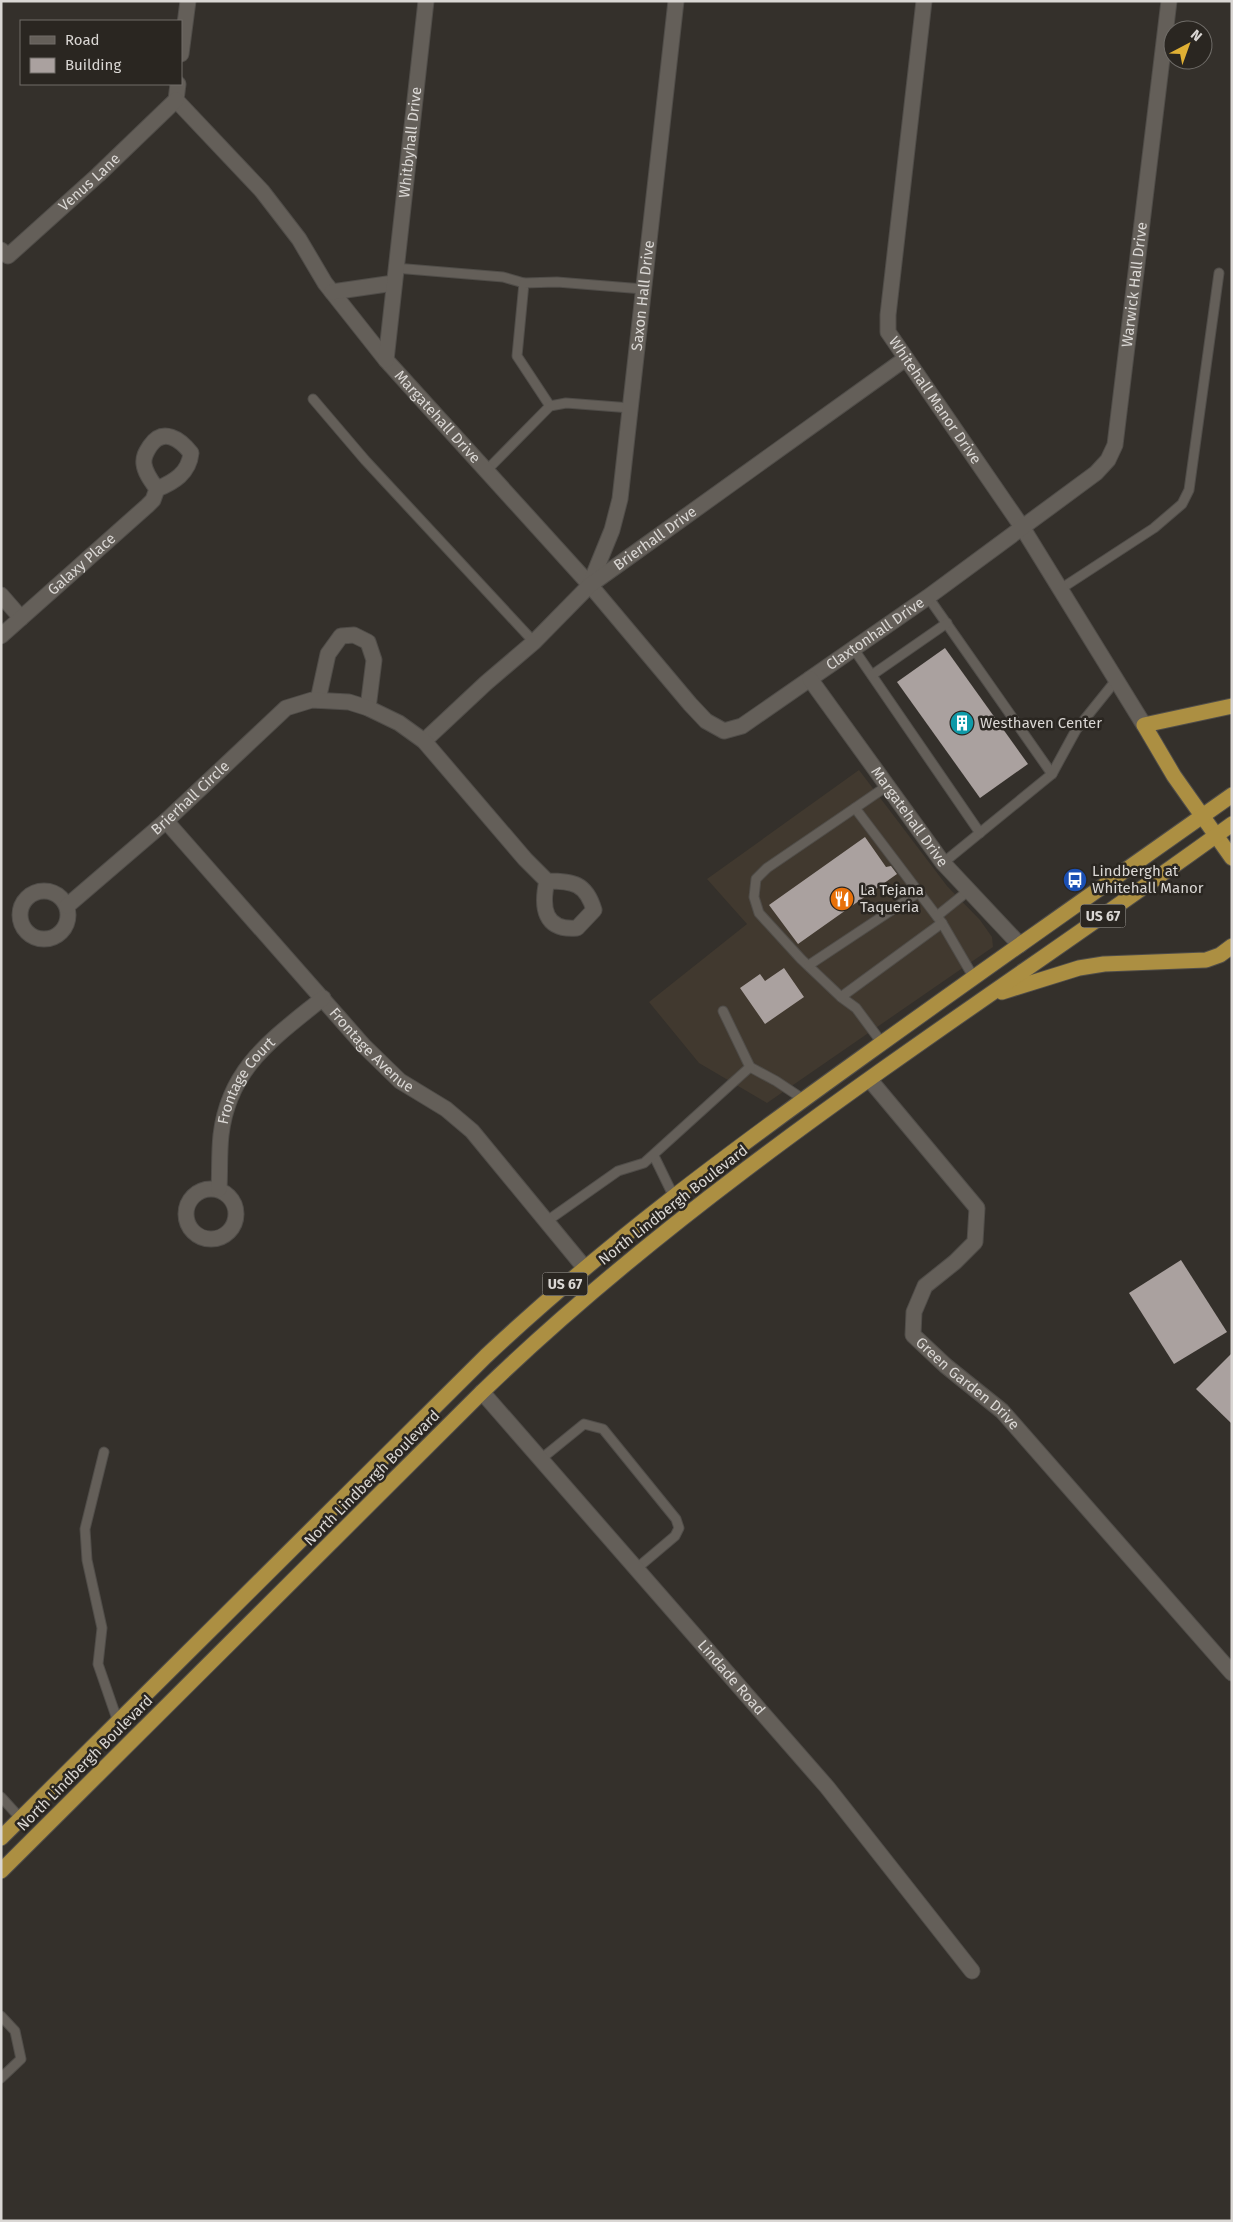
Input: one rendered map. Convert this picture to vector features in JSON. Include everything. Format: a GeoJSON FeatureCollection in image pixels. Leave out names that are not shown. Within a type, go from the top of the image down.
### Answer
{"type":"FeatureCollection","features":[{"type":"Feature","properties":{"kind":"highway"},"geometry":{"type":"LineString","coordinates":[[1232,706],[1144,725],[1174,776],[1232,858]]}},
{"type":"Feature","properties":{"kind":"highway","name":"North Lindbergh Boulevard"},"geometry":{"type":"LineString","coordinates":[[1,1838],[486,1356],[584,1267],[673,1195],[803,1100],[1232,795]]}},
{"type":"Feature","properties":{"kind":"highway","name":"North Lindbergh Boulevard"},"geometry":{"type":"LineString","coordinates":[[1,1871],[528,1347],[627,1261],[730,1182],[870,1080],[1232,824]]}},
{"type":"Feature","properties":{"kind":"highway"},"geometry":{"type":"LineString","coordinates":[[989,996],[1079,968],[1113,963],[1206,960],[1220,955],[1232,946]]}},
{"type":"Feature","properties":{"kind":"street"},"geometry":{"type":"LineString","coordinates":[[182,46],[188,1]]}},
{"type":"Feature","properties":{"kind":"street","name":"Whitbyhall Drive"},"geometry":{"type":"LineString","coordinates":[[386,360],[426,1]]}},
{"type":"Feature","properties":{"kind":"street","name":"Saxon Hall Drive"},"geometry":{"type":"LineString","coordinates":[[590,585],[612,530],[620,499],[642,289],[676,1]]}},
{"type":"Feature","properties":{"kind":"street","name":"Whitehall Manor Drive"},"geometry":{"type":"LineString","coordinates":[[924,1],[888,314],[888,332],[1062,588],[1144,725]]}},
{"type":"Feature","properties":{"kind":"street","name":"Warwick Hall Drive"},"geometry":{"type":"LineString","coordinates":[[1022,527],[1096,473],[1108,460],[1115,445],[1169,1]]}},
{"type":"Feature","properties":{"kind":"street"},"geometry":{"type":"LineString","coordinates":[[176,100],[178,85]]}},
{"type":"Feature","properties":{"kind":"street","name":"Venus Lane"},"geometry":{"type":"LineString","coordinates":[[1,250],[8,256],[94,179],[176,100]]}},
{"type":"Feature","properties":{"kind":"street","name":"Margatehall Drive"},"geometry":{"type":"LineString","coordinates":[[176,100],[262,190],[299,239],[332,292],[386,360],[485,472],[590,585],[690,704],[706,721],[724,731]]}},
{"type":"Feature","properties":{"kind":"street"},"geometry":{"type":"LineString","coordinates":[[332,292],[395,275]]}},
{"type":"Feature","properties":{"kind":"street","name":"Brierhall Drive"},"geometry":{"type":"LineString","coordinates":[[424,741],[486,683],[534,642],[590,585],[905,359]]}},
{"type":"Feature","properties":{"kind":"street","name":"Galaxy Place"},"geometry":{"type":"LineString","coordinates":[[1,636],[147,506],[153,500],[157,489]]}},
{"type":"Feature","properties":{"kind":"street","name":"Claxtonhall Drive"},"geometry":{"type":"LineString","coordinates":[[724,731],[742,726],[928,597],[1022,527]]}},
{"type":"Feature","properties":{"kind":"street"},"geometry":{"type":"LineString","coordinates":[[1,596],[21,618]]}},
{"type":"Feature","properties":{"kind":"street"},"geometry":{"type":"LineString","coordinates":[[318,700],[328,654],[341,636],[354,634],[368,642],[374,660],[368,708]]}},
{"type":"Feature","properties":{"kind":"street","name":"Margatehall Drive"},"geometry":{"type":"LineString","coordinates":[[810,679],[942,863],[1020,945]]}},
{"type":"Feature","properties":{"kind":"street","name":"Brierhall Circle"},"geometry":{"type":"LineString","coordinates":[[67,906],[166,821],[286,708],[312,700],[349,702],[368,708],[399,723],[424,741],[525,859],[547,881]]}},
{"type":"Feature","properties":{"kind":"street","name":"Frontage Avenue"},"geometry":{"type":"LineString","coordinates":[[166,821],[364,1046],[400,1081],[446,1109],[472,1132],[584,1267]]}},
{"type":"Feature","properties":{"kind":"street","name":"Frontage Court"},"geometry":{"type":"LineString","coordinates":[[219,1189],[221,1137],[225,1113],[238,1081],[262,1048],[323,998]]}},
{"type":"Feature","properties":{"kind":"street","name":"Green Garden Drive"},"geometry":{"type":"LineString","coordinates":[[870,1080],[977,1208],[975,1242],[955,1262],[925,1286],[914,1312],[913,1335],[946,1366],[1002,1410],[1232,1673]]}},
{"type":"Feature","properties":{"kind":"street","name":"Lindade Road"},"geometry":{"type":"LineString","coordinates":[[482,1392],[827,1788],[972,1971]]}},
{"type":"Feature","properties":{"kind":"lane"},"geometry":{"type":"LineString","coordinates":[[1062,588],[1154,528],[1182,504],[1189,490],[1219,273]]}},
{"type":"Feature","properties":{"kind":"lane"},"geometry":{"type":"LineString","coordinates":[[395,275],[503,277],[524,283],[557,282],[642,289]]}},
{"type":"Feature","properties":{"kind":"lane"},"geometry":{"type":"LineString","coordinates":[[524,283],[517,356],[550,406]]}},
{"type":"Feature","properties":{"kind":"lane"},"geometry":{"type":"LineString","coordinates":[[313,399],[365,460],[534,642]]}},
{"type":"Feature","properties":{"kind":"lane"},"geometry":{"type":"LineString","coordinates":[[485,472],[550,406],[566,403],[631,408]]}},
{"type":"Feature","properties":{"kind":"lane"},"geometry":{"type":"LineString","coordinates":[[928,597],[1052,774]]}},
{"type":"Feature","properties":{"kind":"lane"},"geometry":{"type":"LineString","coordinates":[[872,676],[946,623]]}},
{"type":"Feature","properties":{"kind":"lane"},"geometry":{"type":"LineString","coordinates":[[853,648],[980,833]]}},
{"type":"Feature","properties":{"kind":"lane"},"geometry":{"type":"LineString","coordinates":[[942,863],[1052,774],[1076,730],[1117,679]]}},
{"type":"Feature","properties":{"kind":"lane"},"geometry":{"type":"LineString","coordinates":[[882,1043],[856,1008],[841,997],[759,914],[754,897],[756,879],[767,868],[886,786]]}},
{"type":"Feature","properties":{"kind":"lane"},"geometry":{"type":"LineString","coordinates":[[855,808],[939,919],[974,978]]}},
{"type":"Feature","properties":{"kind":"lane"},"geometry":{"type":"LineString","coordinates":[[841,997],[939,919],[968,891]]}},
{"type":"Feature","properties":{"kind":"lane"},"geometry":{"type":"LineString","coordinates":[[809,965],[919,892]]}},
{"type":"Feature","properties":{"kind":"lane"},"geometry":{"type":"LineString","coordinates":[[723,1011],[750,1067],[776,1080],[803,1100]]}},
{"type":"Feature","properties":{"kind":"lane"},"geometry":{"type":"LineString","coordinates":[[547,1221],[618,1171],[644,1164],[750,1067]]}},
{"type":"Feature","properties":{"kind":"lane"},"geometry":{"type":"LineString","coordinates":[[654,1156],[673,1195]]}},
{"type":"Feature","properties":{"kind":"lane"},"geometry":{"type":"LineString","coordinates":[[540,1459],[584,1424],[603,1430],[676,1519],[679,1528],[675,1536],[636,1568]]}},
{"type":"Feature","properties":{"kind":"lane"},"geometry":{"type":"LineString","coordinates":[[104,1452],[84,1529],[87,1560],[102,1628],[98,1664],[118,1722]]}},
{"type":"Feature","properties":{"kind":"lane"},"geometry":{"type":"LineString","coordinates":[[1,1797],[21,1819]]}},
{"type":"Feature","properties":{"kind":"lane"},"geometry":{"type":"LineString","coordinates":[[1,2016],[15,2031],[20,2058],[1,2078]]}},
{"type":"Feature","properties":{"kind":"shaded area"},"geometry":{"type":"Polygon","coordinates":[[[859,770],[947,886],[980,920],[992,937],[993,947],[767,1103],[699,1063],[649,1002],[747,924],[707,879],[859,770]]]}},
{"type":"Feature","properties":{"kind":"building","name":"Westhaven Center"},"geometry":{"type":"Polygon","coordinates":[[[945,648],[1028,764],[980,798],[897,682],[945,648]]]}},
{"type":"Feature","properties":{"kind":"building"},"geometry":{"type":"Polygon","coordinates":[[[865,837],[886,867],[891,866],[897,874],[798,944],[769,905],[865,837]]]}},
{"type":"Feature","properties":{"kind":"building"},"geometry":{"type":"Polygon","coordinates":[[[784,968],[804,997],[765,1024],[740,988],[760,974],[765,981],[784,968]]]}},
{"type":"Feature","properties":{"kind":"building"},"geometry":{"type":"Polygon","coordinates":[[[1181,1260],[1227,1332],[1174,1364],[1129,1293],[1181,1260]]]}},
{"type":"Feature","properties":{"kind":"building"},"geometry":{"type":"Polygon","coordinates":[[[1232,1353],[1232,1424],[1196,1389],[1232,1353]]]}},
{"type":"Feature","properties":{"kind":"place","name":"Westhaven Center"},"geometry":{"type":"Point","coordinates":[962,723]}},
{"type":"Feature","properties":{"kind":"place","name":"Lindbergh at Whitehall Manor"},"geometry":{"type":"Point","coordinates":[1075,880]}},
{"type":"Feature","properties":{"kind":"place","name":"La Tejana Taqueria"},"geometry":{"type":"Point","coordinates":[842,899]}}]}
